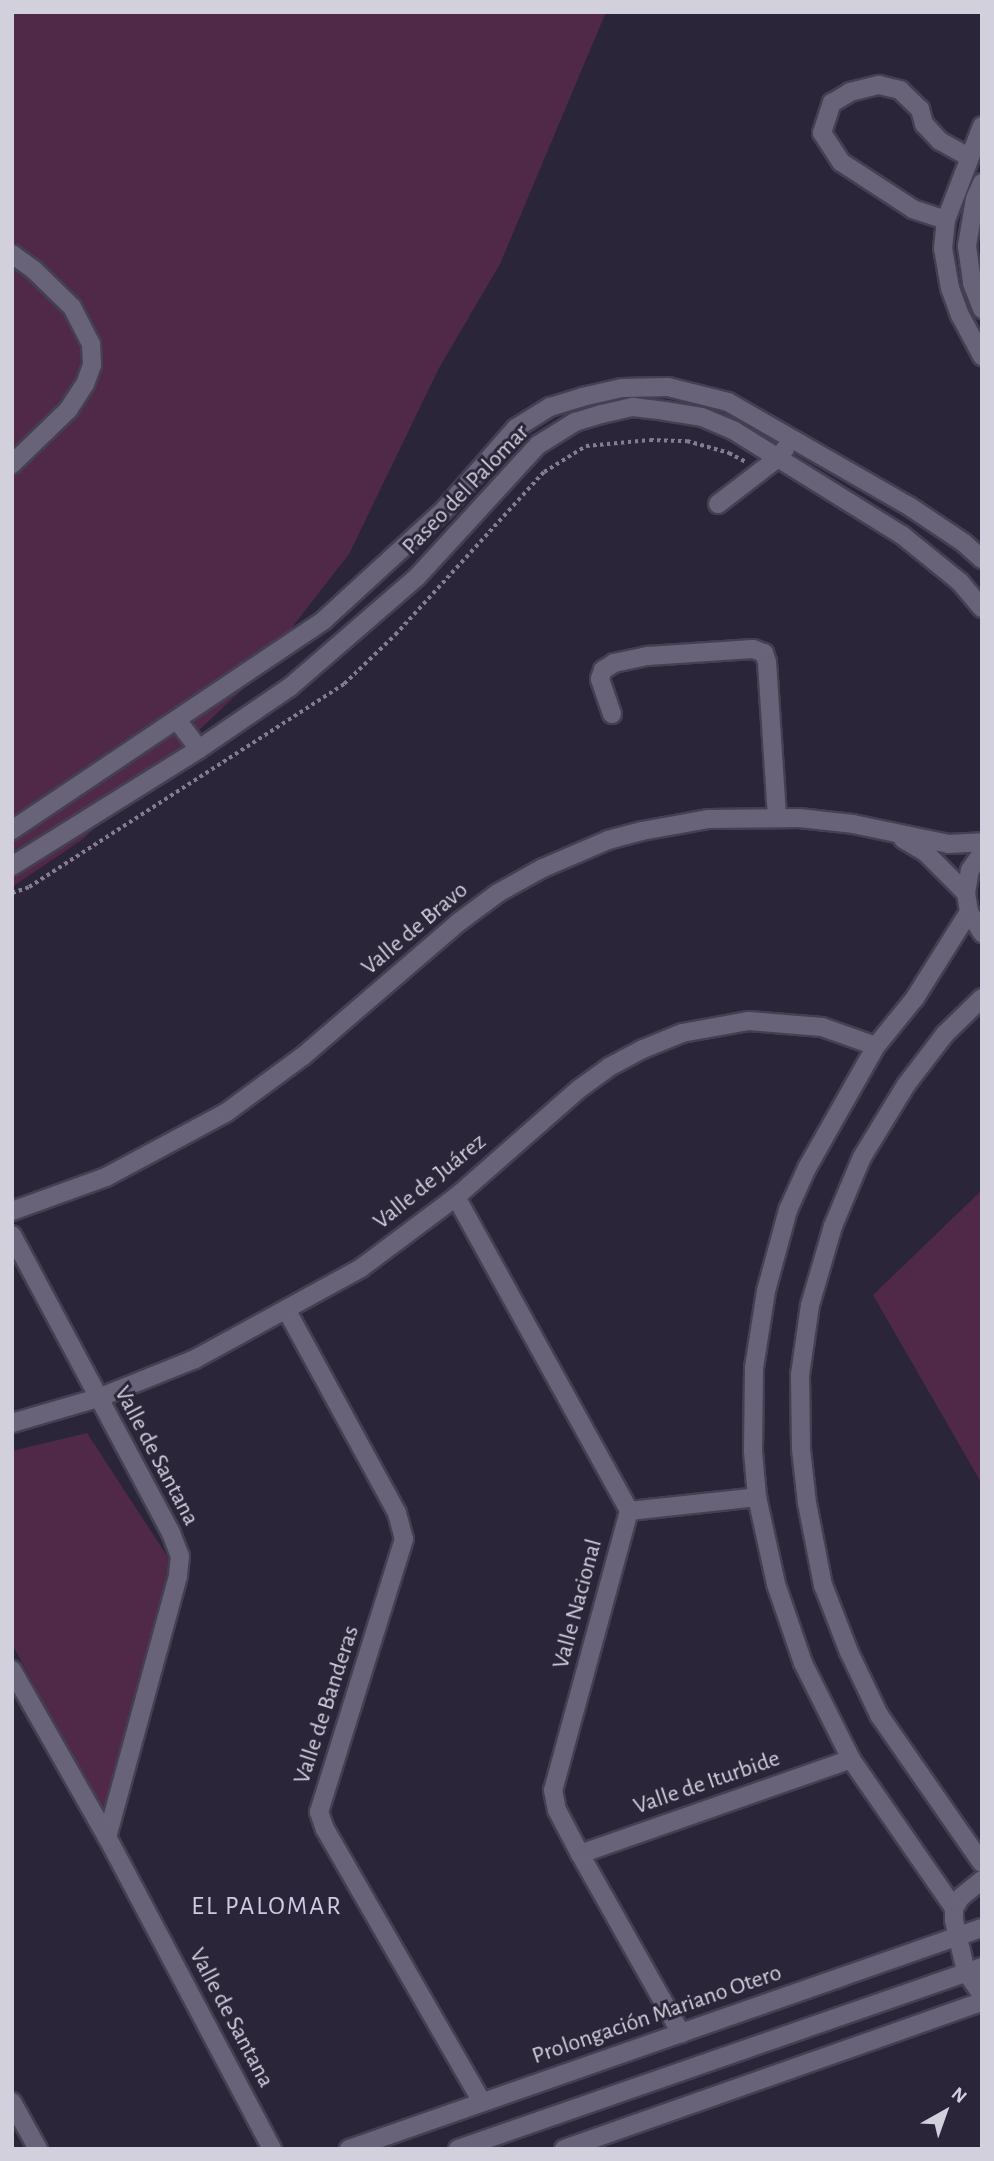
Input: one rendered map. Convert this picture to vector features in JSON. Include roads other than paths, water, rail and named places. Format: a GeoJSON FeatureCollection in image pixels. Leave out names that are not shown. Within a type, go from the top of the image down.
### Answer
{"type":"FeatureCollection","features":[{"type":"Feature","properties":{"kind":"street"},"geometry":{"type":"LineString","coordinates":[[946,220],[913,209],[841,162],[822,133],[832,103],[850,92],[879,85],[900,90],[919,109],[924,124],[940,141],[969,158]]}},
{"type":"Feature","properties":{"kind":"street"},"geometry":{"type":"LineString","coordinates":[[982,126],[946,220],[943,248],[950,288],[960,315],[982,356]]}},
{"type":"Feature","properties":{"kind":"street"},"geometry":{"type":"LineString","coordinates":[[982,183],[975,199],[967,246],[972,283],[982,309]]}},
{"type":"Feature","properties":{"kind":"street"},"geometry":{"type":"LineString","coordinates":[[12,254],[34,270],[72,307],[90,344],[92,365],[85,384],[68,410],[12,464]]}},
{"type":"Feature","properties":{"kind":"street","name":"Paseo del Palomar"},"geometry":{"type":"LineString","coordinates":[[12,830],[324,620],[445,509],[516,428],[550,407],[622,388],[668,387],[701,393],[728,402],[936,523],[982,559]]}},
{"type":"Feature","properties":{"kind":"street","name":"Paseo del Palomar"},"geometry":{"type":"LineString","coordinates":[[12,866],[200,749],[290,687],[373,618],[465,525],[538,445],[575,422],[602,414],[633,407],[702,417],[733,430],[902,535],[960,582],[982,608]]}},
{"type":"Feature","properties":{"kind":"street"},"geometry":{"type":"LineString","coordinates":[[718,504],[778,458],[793,438]]}},
{"type":"Feature","properties":{"kind":"street"},"geometry":{"type":"LineString","coordinates":[[445,509],[465,525]]}},
{"type":"Feature","properties":{"kind":"street"},"geometry":{"type":"LineString","coordinates":[[612,714],[600,680],[603,670],[614,663],[648,656],[753,649],[764,653],[767,662],[777,818]]}},
{"type":"Feature","properties":{"kind":"street"},"geometry":{"type":"LineString","coordinates":[[177,720],[200,749]]}},
{"type":"Feature","properties":{"kind":"street","name":"Valle de Bravo"},"geometry":{"type":"LineString","coordinates":[[12,1211],[106,1177],[227,1112],[334,1031],[459,922],[498,893],[543,867],[608,841],[642,831],[709,819],[777,818],[853,824],[949,844],[982,842]]}},
{"type":"Feature","properties":{"kind":"street","name":"Valle de Bravo"},"geometry":{"type":"LineString","coordinates":[[894,834],[926,853],[966,893]]}},
{"type":"Feature","properties":{"kind":"street"},"geometry":{"type":"LineString","coordinates":[[982,853],[970,870],[966,893],[969,912],[982,933]]}},
{"type":"Feature","properties":{"kind":"street"},"geometry":{"type":"LineString","coordinates":[[969,912],[915,998],[876,1046],[807,1168],[788,1210],[766,1291],[754,1368],[753,1451],[757,1497],[776,1584],[803,1663],[851,1759],[954,1908],[956,1937],[974,1969],[982,1995]]}},
{"type":"Feature","properties":{"kind":"street"},"geometry":{"type":"LineString","coordinates":[[982,998],[945,1034],[906,1085],[862,1157],[833,1226],[810,1305],[800,1375],[807,1503],[823,1585],[849,1652],[879,1715],[982,1863]]}},
{"type":"Feature","properties":{"kind":"street","name":"Valle de Juárez"},"geometry":{"type":"LineString","coordinates":[[12,1423],[98,1398],[195,1359],[288,1311],[361,1268],[456,1197],[579,1088],[609,1067],[681,1033],[749,1021],[780,1021],[822,1027],[876,1046]]}},
{"type":"Feature","properties":{"kind":"street"},"geometry":{"type":"LineString","coordinates":[[456,1197],[629,1511],[757,1497]]}},
{"type":"Feature","properties":{"kind":"street","name":"Valle de Santana"},"geometry":{"type":"LineString","coordinates":[[12,1235],[171,1533],[180,1556],[178,1576],[107,1836]]}},
{"type":"Feature","properties":{"kind":"street","name":"Valle de Banderas"},"geometry":{"type":"LineString","coordinates":[[288,1311],[397,1513],[404,1539],[319,1812],[325,1829],[482,2102]]}},
{"type":"Feature","properties":{"kind":"street","name":"Valle Nacional"},"geometry":{"type":"LineString","coordinates":[[629,1511],[553,1790],[557,1810],[580,1854],[681,2033]]}},
{"type":"Feature","properties":{"kind":"street","name":"Valle de Santana"},"geometry":{"type":"LineString","coordinates":[[12,1670],[107,1836],[272,2149]]}},
{"type":"Feature","properties":{"kind":"street","name":"Valle de Iturbide"},"geometry":{"type":"LineString","coordinates":[[580,1854],[851,1759]]}},
{"type":"Feature","properties":{"kind":"street"},"geometry":{"type":"LineString","coordinates":[[954,1908],[961,1897],[982,1880]]}},
{"type":"Feature","properties":{"kind":"street","name":"Prolongación Mariano Otero"},"geometry":{"type":"LineString","coordinates":[[349,2149],[982,1928]]}},
{"type":"Feature","properties":{"kind":"street"},"geometry":{"type":"LineString","coordinates":[[458,2149],[974,1969]]}},
{"type":"Feature","properties":{"kind":"street"},"geometry":{"type":"LineString","coordinates":[[572,2147],[982,2002]]}},
{"type":"Feature","properties":{"kind":"street"},"geometry":{"type":"LineString","coordinates":[[12,2102],[38,2149]]}},
{"type":"Feature","properties":{"kind":"district","name":"EL PALOMAR"},"geometry":{"type":"Point","coordinates":[267,1907]}}]}
